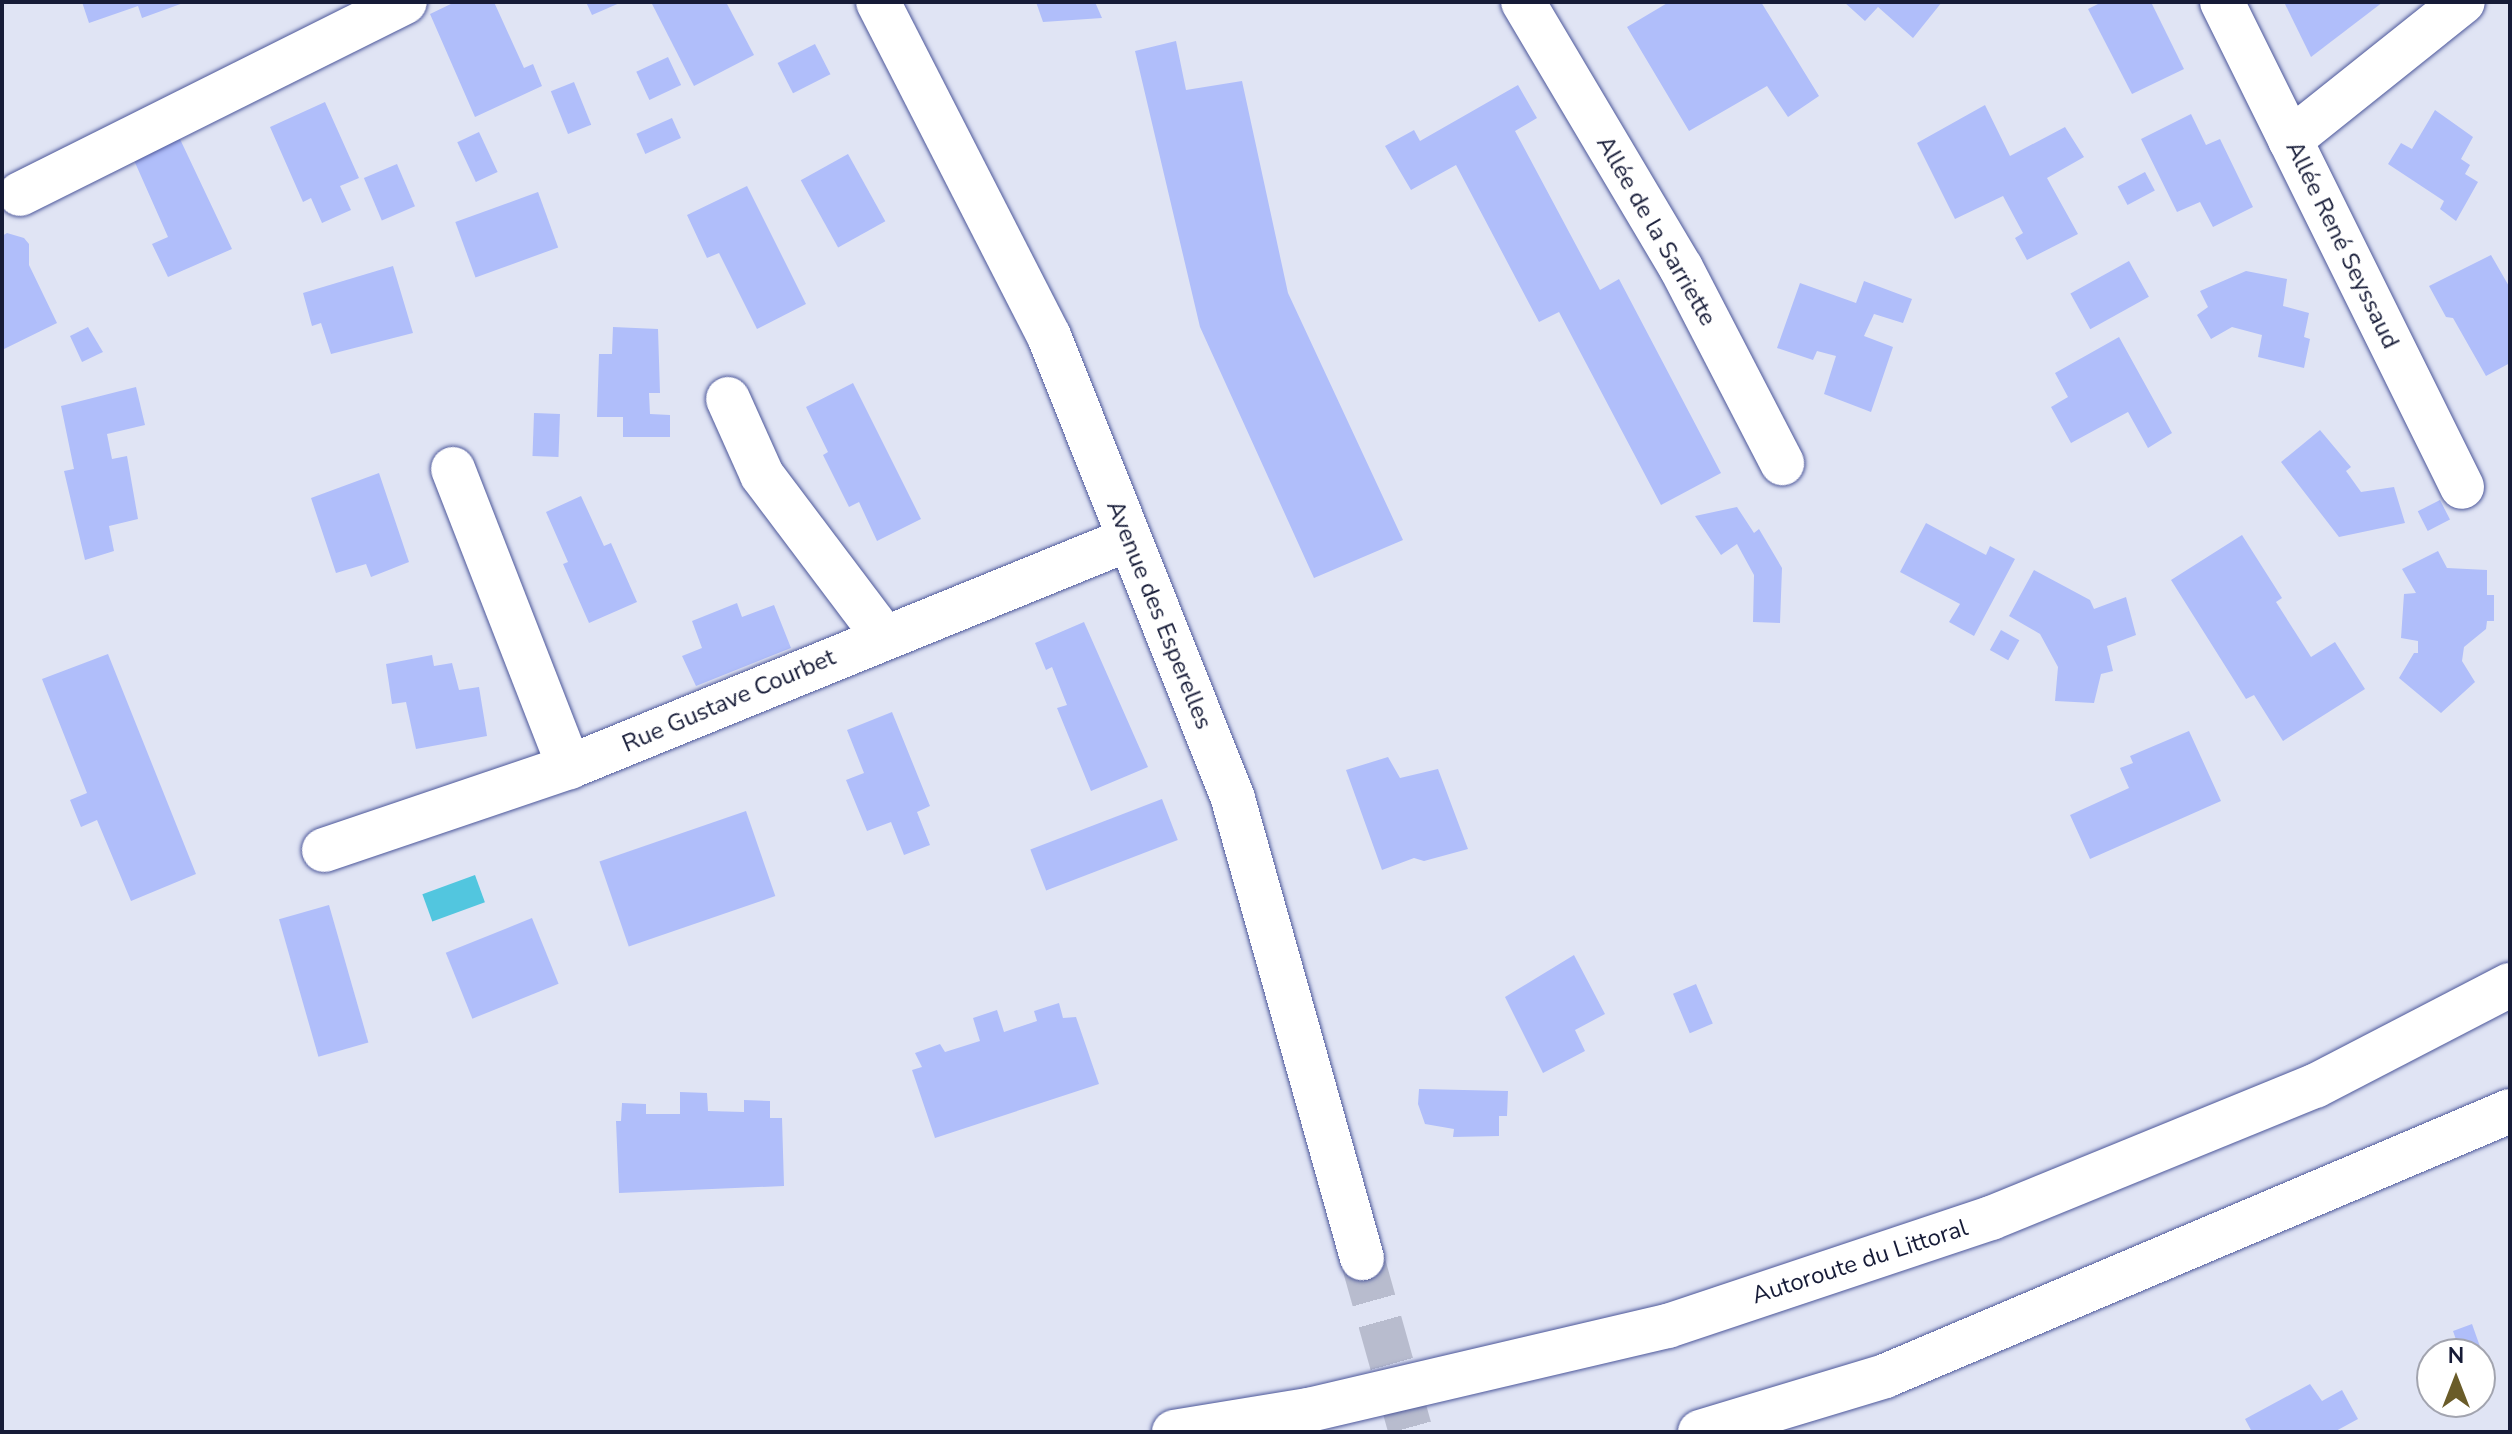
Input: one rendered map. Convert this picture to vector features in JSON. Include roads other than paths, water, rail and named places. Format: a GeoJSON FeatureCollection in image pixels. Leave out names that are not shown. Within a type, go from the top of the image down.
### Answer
{"type":"FeatureCollection","features":[{"type":"Feature","properties":{"kind":"main road"},"geometry":{"type":"LineString","coordinates":[[20,194],[405,2]]}},
{"type":"Feature","properties":{"kind":"main road","name":"Avenue des Esperelles"},"geometry":{"type":"LineString","coordinates":[[878,2],[1049,336],[1233,799],[1362,1258]]}},
{"type":"Feature","properties":{"kind":"main road","name":"Allée de la Sarriette"},"geometry":{"type":"LineString","coordinates":[[1523,2],[1681,268],[1782,463]]}},
{"type":"Feature","properties":{"kind":"main road","name":"Allée René Seyssaud"},"geometry":{"type":"LineString","coordinates":[[2222,2],[2462,487]]}},
{"type":"Feature","properties":{"kind":"main road"},"geometry":{"type":"LineString","coordinates":[[2290,140],[2463,2]]}},
{"type":"Feature","properties":{"kind":"main road"},"geometry":{"type":"LineString","coordinates":[[728,399],[762,475],[884,637]]}},
{"type":"Feature","properties":{"kind":"main road"},"geometry":{"type":"LineString","coordinates":[[453,469],[569,767]]}},
{"type":"Feature","properties":{"kind":"main road","name":"Rue Gustave Courbet"},"geometry":{"type":"LineString","coordinates":[[324,850],[569,767],[1129,539]]}},
{"type":"Feature","properties":{"kind":"main road","name":"Autoroute du Littoral"},"geometry":{"type":"LineString","coordinates":[[1174,1432],[1309,1410],[1668,1326],[1977,1223],[2315,1086],[2510,985]]}},
{"type":"Feature","properties":{"kind":"main road"},"geometry":{"type":"LineString","coordinates":[[1700,1432],[1885,1376],[2510,1111]]}},
{"type":"Feature","properties":{"kind":"water"},"geometry":{"type":"Polygon","coordinates":[[[475,875],[485,902],[432,921],[422,894],[475,875]]]}},
{"type":"Feature","properties":{"kind":"tunnel"},"geometry":{"type":"LineString","coordinates":[[1362,1258],[1411,1432]]}}]}
